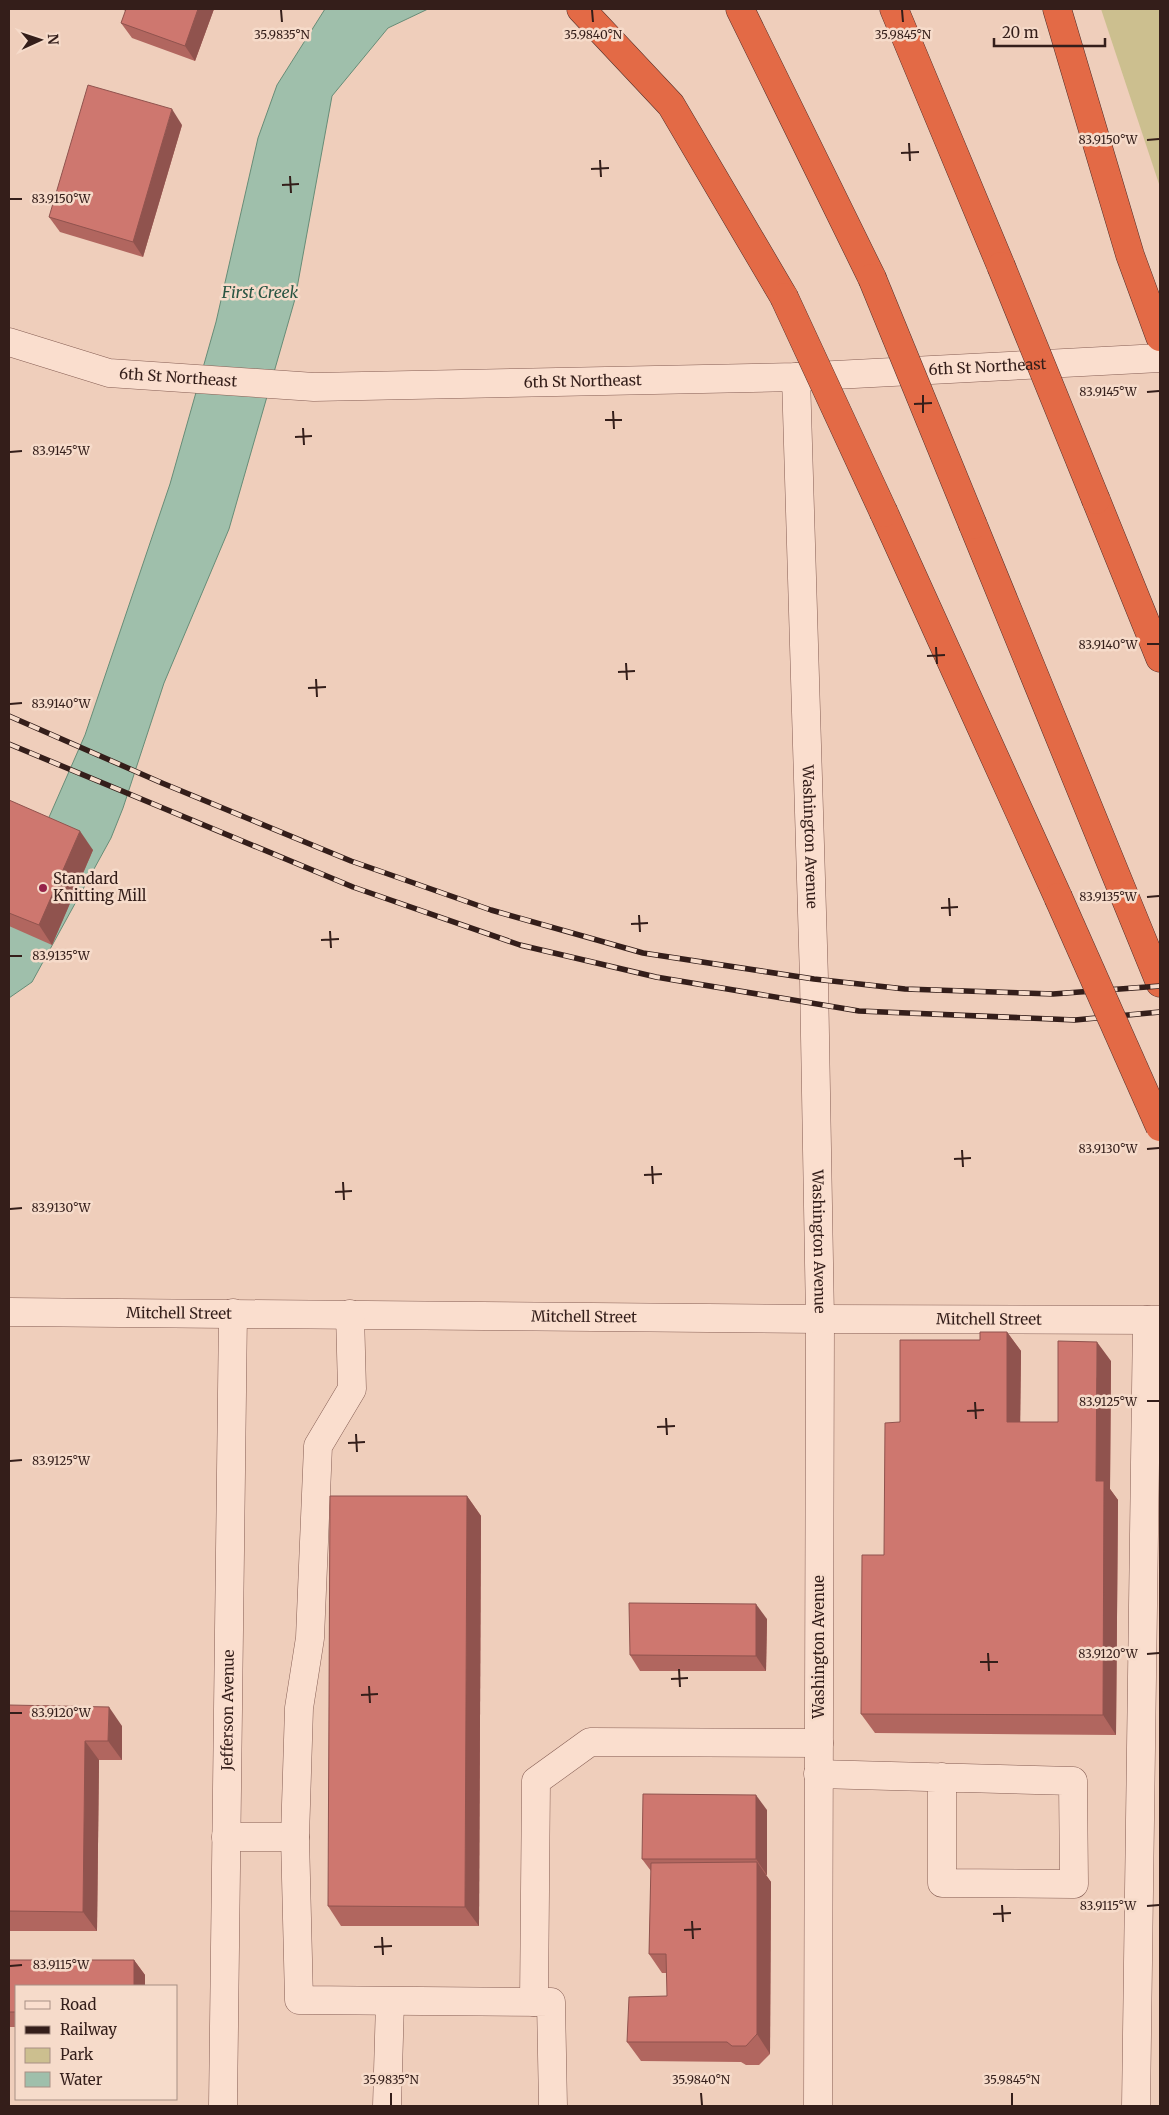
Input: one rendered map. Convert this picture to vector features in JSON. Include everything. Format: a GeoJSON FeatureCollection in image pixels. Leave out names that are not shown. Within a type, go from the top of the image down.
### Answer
{"type":"FeatureCollection","features":[{"type":"Feature","properties":{"kind":"highway"},"geometry":{"type":"LineString","coordinates":[[581,9],[671,105],[784,296],[1058,897],[1160,1127]]}},
{"type":"Feature","properties":{"kind":"highway"},"geometry":{"type":"LineString","coordinates":[[724,9],[778,86]]}},
{"type":"Feature","properties":{"kind":"highway"},"geometry":{"type":"LineString","coordinates":[[740,9],[872,278],[1160,983]]}},
{"type":"Feature","properties":{"kind":"highway"},"geometry":{"type":"LineString","coordinates":[[894,9],[1001,266],[1160,658]]}},
{"type":"Feature","properties":{"kind":"highway"},"geometry":{"type":"LineString","coordinates":[[1057,14],[1130,255],[1160,337]]}},
{"type":"Feature","properties":{"kind":"street","name":"6th St Northeast"},"geometry":{"type":"LineString","coordinates":[[9,342],[109,373],[314,387],[796,377],[1160,358]]}},
{"type":"Feature","properties":{"kind":"street","name":"Washington Avenue"},"geometry":{"type":"LineString","coordinates":[[796,377],[814,959],[820,1319],[818,2106]]}},
{"type":"Feature","properties":{"kind":"street","name":"Mitchell Street"},"geometry":{"type":"LineString","coordinates":[[9,1312],[1154,1320]]}},
{"type":"Feature","properties":{"kind":"street","name":"Jefferson Avenue"},"geometry":{"type":"LineString","coordinates":[[223,2106],[233,1313]]}},
{"type":"Feature","properties":{"kind":"street"},"geometry":{"type":"LineString","coordinates":[[350,1314],[352,1389],[318,1446],[310,1638],[299,1708],[295,1837],[299,2000],[551,2002],[553,2106]]}},
{"type":"Feature","properties":{"kind":"street"},"geometry":{"type":"LineString","coordinates":[[1136,2106],[1154,1320]]}},
{"type":"Feature","properties":{"kind":"street"},"geometry":{"type":"LineString","coordinates":[[534,2002],[536,1781],[590,1742],[819,1743]]}},
{"type":"Feature","properties":{"kind":"street"},"geometry":{"type":"LineString","coordinates":[[818,1774],[1073,1781],[1074,1884],[942,1883],[942,1778]]}},
{"type":"Feature","properties":{"kind":"street"},"geometry":{"type":"LineString","coordinates":[[226,1837],[295,1837]]}},
{"type":"Feature","properties":{"kind":"street"},"geometry":{"type":"LineString","coordinates":[[387,2106],[390,2002]]}},
{"type":"Feature","properties":{"kind":"green space"},"geometry":{"type":"Polygon","coordinates":[[[1101,9],[1160,9],[1160,187],[1101,9]]]}},
{"type":"Feature","properties":{"kind":"water","name":"First Creek"},"geometry":{"type":"Polygon","coordinates":[[[325,9],[428,9],[388,28],[332,96],[295,299],[229,529],[164,683],[123,808],[111,838],[32,982],[9,998],[9,899],[50,815],[85,735],[170,484],[216,322],[258,138],[277,85],[325,9]]]}},
{"type":"Feature","properties":{"kind":"building"},"geometry":{"type":"Polygon","coordinates":[[[126,9],[198,9],[185,46],[121,23],[126,9]]]}},
{"type":"Feature","properties":{"kind":"building"},"geometry":{"type":"Polygon","coordinates":[[[88,85],[172,109],[133,242],[49,217],[88,85]]]}},
{"type":"Feature","properties":{"kind":"building","name":"Standard Knitting Mill"},"geometry":{"type":"Polygon","coordinates":[[[9,800],[80,831],[39,925],[9,913],[9,800]]]}},
{"type":"Feature","properties":{"kind":"building"},"geometry":{"type":"Polygon","coordinates":[[[980,1332],[1007,1332],[1007,1422],[1058,1422],[1058,1341],[1097,1342],[1096,1481],[1104,1481],[1103,1715],[861,1714],[862,1555],[884,1555],[885,1423],[900,1422],[900,1340],[980,1340],[980,1332]]]}},
{"type":"Feature","properties":{"kind":"building"},"geometry":{"type":"Polygon","coordinates":[[[330,1496],[467,1496],[465,1907],[328,1906],[330,1496]]]}},
{"type":"Feature","properties":{"kind":"building"},"geometry":{"type":"Polygon","coordinates":[[[629,1603],[756,1604],[756,1656],[630,1655],[629,1603]]]}},
{"type":"Feature","properties":{"kind":"building"},"geometry":{"type":"Polygon","coordinates":[[[9,1705],[109,1707],[108,1741],[85,1741],[83,1912],[9,1911],[9,1705]]]}},
{"type":"Feature","properties":{"kind":"building"},"geometry":{"type":"Polygon","coordinates":[[[643,1794],[756,1795],[756,1859],[642,1859],[643,1794]]]}},
{"type":"Feature","properties":{"kind":"building"},"geometry":{"type":"Polygon","coordinates":[[[757,1862],[757,2034],[746,2046],[732,2046],[727,2042],[627,2042],[629,1997],[667,1996],[666,1954],[649,1954],[651,1863],[757,1862]]]}},
{"type":"Feature","properties":{"kind":"building"},"geometry":{"type":"Polygon","coordinates":[[[9,1960],[134,1960],[134,1985],[15,1985],[15,2012],[9,2012],[9,1960]]]}},
{"type":"Feature","properties":{"kind":"railway"},"geometry":{"type":"LineString","coordinates":[[9,716],[162,783],[351,861],[491,910],[643,953],[814,979],[905,989],[1053,994],[1160,986]]}},
{"type":"Feature","properties":{"kind":"railway"},"geometry":{"type":"LineString","coordinates":[[9,744],[353,887],[520,945],[656,977],[859,1011],[1075,1020],[1160,1012]]}},
{"type":"Feature","properties":{"kind":"place","name":"Standard Knitting Mill"},"geometry":{"type":"Point","coordinates":[43,888]}}]}
